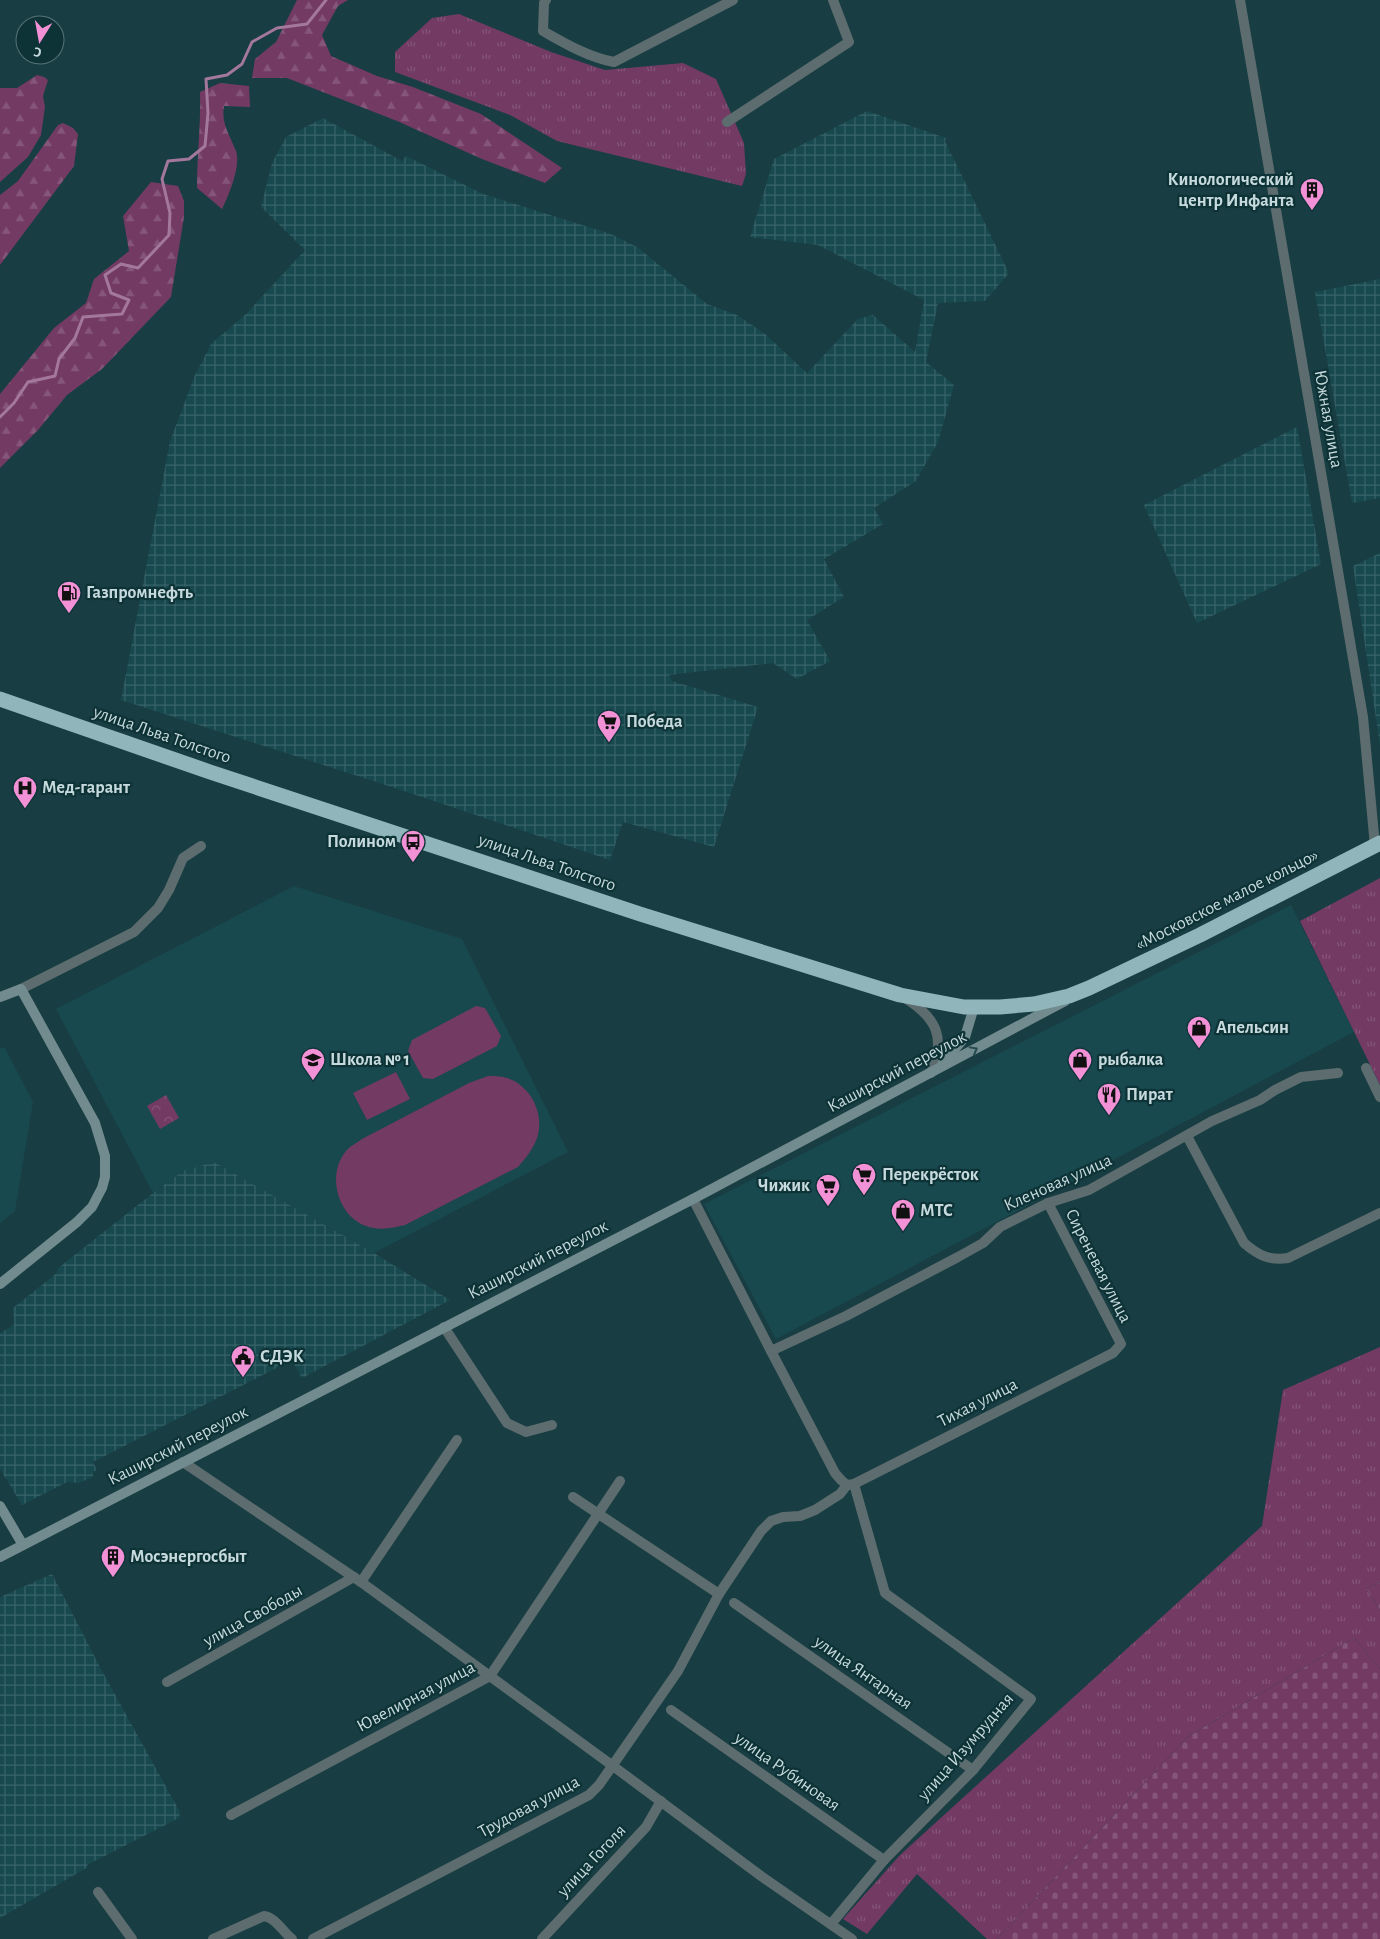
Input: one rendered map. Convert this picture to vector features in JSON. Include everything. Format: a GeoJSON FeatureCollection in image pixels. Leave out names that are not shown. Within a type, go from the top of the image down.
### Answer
{"type":"FeatureCollection","features":[{"type":"Feature","properties":{"kind":"highway","name":"улица Льва Толстого"},"geometry":{"type":"LineString","coordinates":[[0,700],[210,772],[640,914],[900,995],[942,1004],[1000,1007],[1034,1004],[1069,996],[1089,988]]}},
{"type":"Feature","properties":{"kind":"highway","name":"«Московское малое кольцо»"},"geometry":{"type":"LineString","coordinates":[[1089,988],[1200,935],[1378,844]]}},
{"type":"Feature","properties":{"kind":"main road","name":"Каширский переулок"},"geometry":{"type":"LineString","coordinates":[[0,1556],[693,1199],[1089,988]]}},
{"type":"Feature","properties":{"kind":"main road"},"geometry":{"type":"LineString","coordinates":[[0,998],[21,989],[95,1123],[105,1156],[105,1177],[98,1198],[82,1217],[0,1284]]}},
{"type":"Feature","properties":{"kind":"main road"},"geometry":{"type":"LineString","coordinates":[[931,1073],[950,1057],[966,1037],[974,1007]]}},
{"type":"Feature","properties":{"kind":"main road"},"geometry":{"type":"LineString","coordinates":[[0,1506],[23,1544]]}},
{"type":"Feature","properties":{"kind":"street"},"geometry":{"type":"LineString","coordinates":[[546,0],[544,3],[543,31],[569,46],[596,58],[614,62],[733,0]]}},
{"type":"Feature","properties":{"kind":"street"},"geometry":{"type":"LineString","coordinates":[[727,122],[849,42],[833,0]]}},
{"type":"Feature","properties":{"kind":"street","name":"Южная улица"},"geometry":{"type":"LineString","coordinates":[[1240,0],[1363,717],[1378,844]]}},
{"type":"Feature","properties":{"kind":"street"},"geometry":{"type":"LineString","coordinates":[[21,989],[134,932],[158,908],[169,890],[183,858],[202,846]]}},
{"type":"Feature","properties":{"kind":"street"},"geometry":{"type":"LineString","coordinates":[[900,995],[915,1004],[935,1027],[939,1040],[938,1052],[931,1073]]}},
{"type":"Feature","properties":{"kind":"street"},"geometry":{"type":"LineString","coordinates":[[1366,1068],[1380,1097]]}},
{"type":"Feature","properties":{"kind":"street","name":"Кленовая улица"},"geometry":{"type":"LineString","coordinates":[[770,1351],[846,1316],[958,1258],[983,1243],[1000,1228],[1048,1203],[1090,1190],[1212,1121],[1260,1100],[1301,1077],[1338,1073]]}},
{"type":"Feature","properties":{"kind":"street"},"geometry":{"type":"LineString","coordinates":[[1187,1136],[1235,1230],[1244,1243],[1253,1251],[1266,1258],[1288,1258],[1380,1213]]}},
{"type":"Feature","properties":{"kind":"street"},"geometry":{"type":"LineString","coordinates":[[693,1199],[770,1351],[836,1473],[841,1480],[850,1484]]}},
{"type":"Feature","properties":{"kind":"street","name":"Сиреневая улица"},"geometry":{"type":"LineString","coordinates":[[1048,1203],[1120,1344]]}},
{"type":"Feature","properties":{"kind":"street"},"geometry":{"type":"LineString","coordinates":[[444,1327],[507,1422],[526,1432],[552,1425]]}},
{"type":"Feature","properties":{"kind":"street","name":"Тихая улица"},"geometry":{"type":"LineString","coordinates":[[761,1531],[771,1522],[783,1517],[800,1516],[815,1510],[840,1494],[850,1484],[1113,1353],[1120,1344]]}},
{"type":"Feature","properties":{"kind":"street","name":"улица Свободы"},"geometry":{"type":"LineString","coordinates":[[167,1682],[357,1580],[457,1440]]}},
{"type":"Feature","properties":{"kind":"street"},"geometry":{"type":"LineString","coordinates":[[183,1462],[357,1580],[761,1876],[852,1939]]}},
{"type":"Feature","properties":{"kind":"street","name":"Ювелирная улица"},"geometry":{"type":"LineString","coordinates":[[231,1816],[490,1676],[620,1482]]}},
{"type":"Feature","properties":{"kind":"street","name":"улица Изумрудная"},"geometry":{"type":"LineString","coordinates":[[831,1924],[884,1860],[973,1770],[1031,1699],[885,1593],[850,1484]]}},
{"type":"Feature","properties":{"kind":"street"},"geometry":{"type":"LineString","coordinates":[[573,1497],[719,1594]]}},
{"type":"Feature","properties":{"kind":"street","name":"Трудовая улица"},"geometry":{"type":"LineString","coordinates":[[312,1939],[589,1795],[599,1786],[678,1671],[719,1594],[761,1531]]}},
{"type":"Feature","properties":{"kind":"street","name":"улица Янтарная"},"geometry":{"type":"LineString","coordinates":[[734,1603],[973,1770]]}},
{"type":"Feature","properties":{"kind":"street","name":"улица Рубиновая"},"geometry":{"type":"LineString","coordinates":[[671,1710],[884,1860]]}},
{"type":"Feature","properties":{"kind":"street","name":"улица Гоголя"},"geometry":{"type":"LineString","coordinates":[[542,1939],[646,1827],[661,1801]]}},
{"type":"Feature","properties":{"kind":"street"},"geometry":{"type":"LineString","coordinates":[[98,1892],[132,1939]]}},
{"type":"Feature","properties":{"kind":"street"},"geometry":{"type":"LineString","coordinates":[[213,1939],[264,1916],[268,1916],[276,1922],[292,1939]]}},
{"type":"Feature","properties":{"kind":"shaded area"},"geometry":{"type":"Polygon","coordinates":[[[867,111],[946,138],[945,141],[1009,273],[985,301],[938,303],[926,362],[954,385],[938,442],[916,481],[874,508],[883,524],[824,559],[844,597],[807,620],[830,661],[797,679],[773,663],[669,675],[672,681],[758,707],[714,847],[623,822],[610,860],[398,789],[121,700],[170,441],[195,375],[211,344],[246,314],[305,250],[261,207],[272,163],[286,137],[323,118],[402,161],[406,156],[483,194],[611,234],[637,247],[707,304],[737,315],[765,334],[807,373],[858,319],[873,315],[915,352],[924,300],[818,245],[750,237],[774,159],[867,111]]]}},
{"type":"Feature","properties":{"kind":"shaded area"},"geometry":{"type":"Polygon","coordinates":[[[1380,279],[1380,498],[1352,503],[1315,292],[1380,279]]]}},
{"type":"Feature","properties":{"kind":"shaded area"},"geometry":{"type":"Polygon","coordinates":[[[1297,427],[1321,564],[1197,623],[1144,505],[1297,427]]]}},
{"type":"Feature","properties":{"kind":"shaded area"},"geometry":{"type":"Polygon","coordinates":[[[1380,553],[1380,745],[1353,566],[1380,553]]]}},
{"type":"Feature","properties":{"kind":"shaded area","name":"Школа № 1"},"geometry":{"type":"Polygon","coordinates":[[[294,886],[462,939],[568,1152],[374,1253],[278,1199],[183,1171],[153,1193],[56,1009],[294,886]]]}},
{"type":"Feature","properties":{"kind":"shaded area"},"geometry":{"type":"Polygon","coordinates":[[[1291,905],[1354,1032],[776,1339],[704,1204],[1291,905]]]}},
{"type":"Feature","properties":{"kind":"shaded area"},"geometry":{"type":"Polygon","coordinates":[[[0,1048],[5,1048],[33,1102],[15,1211],[0,1223],[0,1048]]]}},
{"type":"Feature","properties":{"kind":"shaded area"},"geometry":{"type":"Polygon","coordinates":[[[214,1162],[374,1253],[450,1300],[302,1378],[292,1360],[93,1462],[97,1470],[93,1472],[93,1477],[79,1483],[67,1482],[22,1505],[0,1469],[0,1333],[14,1325],[13,1308],[58,1272],[57,1269],[183,1171],[214,1162]]]}},
{"type":"Feature","properties":{"kind":"shaded area"},"geometry":{"type":"Polygon","coordinates":[[[52,1574],[101,1669],[180,1812],[179,1818],[87,1865],[88,1867],[0,1918],[0,1597],[52,1574]]]}},
{"type":"Feature","properties":{"kind":"green space"},"geometry":{"type":"Polygon","coordinates":[[[297,0],[348,0],[338,6],[322,35],[331,56],[377,76],[413,87],[481,114],[562,168],[545,183],[482,159],[397,121],[287,78],[252,78],[255,59],[276,42],[297,0]]]}},
{"type":"Feature","properties":{"kind":"green space"},"geometry":{"type":"Polygon","coordinates":[[[459,14],[551,52],[605,70],[683,63],[716,79],[744,143],[746,174],[742,186],[557,141],[510,115],[395,72],[395,52],[432,18],[459,14]]]}},
{"type":"Feature","properties":{"kind":"green space"},"geometry":{"type":"Polygon","coordinates":[[[37,75],[48,80],[43,96],[45,107],[41,135],[28,157],[0,182],[0,88],[17,88],[37,75]]]}},
{"type":"Feature","properties":{"kind":"green space"},"geometry":{"type":"Polygon","coordinates":[[[220,83],[249,86],[250,107],[224,106],[225,124],[236,151],[237,164],[228,196],[222,209],[197,188],[200,92],[220,83]]]}},
{"type":"Feature","properties":{"kind":"green space"},"geometry":{"type":"Polygon","coordinates":[[[63,123],[73,128],[78,134],[74,166],[0,265],[0,195],[18,181],[58,125],[63,123]]]}},
{"type":"Feature","properties":{"kind":"green space"},"geometry":{"type":"Polygon","coordinates":[[[151,182],[178,186],[184,201],[184,217],[171,297],[102,369],[67,395],[38,430],[0,468],[0,394],[54,328],[86,303],[94,279],[129,251],[123,216],[151,182]]]}},
{"type":"Feature","properties":{"kind":"green space"},"geometry":{"type":"Polygon","coordinates":[[[1380,878],[1380,1085],[1300,921],[1380,878]]]}},
{"type":"Feature","properties":{"kind":"green space"},"geometry":{"type":"Polygon","coordinates":[[[476,1006],[485,1008],[501,1036],[497,1046],[433,1079],[423,1078],[408,1051],[412,1040],[476,1006]]]}},
{"type":"Feature","properties":{"kind":"green space"},"geometry":{"type":"Polygon","coordinates":[[[396,1072],[410,1099],[367,1120],[353,1093],[396,1072]]]}},
{"type":"Feature","properties":{"kind":"green space"},"geometry":{"type":"Polygon","coordinates":[[[488,1076],[505,1077],[523,1087],[534,1102],[537,1111],[539,1129],[537,1138],[529,1153],[518,1167],[405,1225],[371,1228],[356,1221],[342,1204],[336,1183],[340,1161],[348,1149],[362,1139],[469,1083],[488,1076]]]}},
{"type":"Feature","properties":{"kind":"green space"},"geometry":{"type":"Polygon","coordinates":[[[166,1095],[179,1118],[160,1129],[147,1106],[166,1095]]]}},
{"type":"Feature","properties":{"kind":"green space"},"geometry":{"type":"Polygon","coordinates":[[[1380,1347],[1380,1583],[1366,1588],[1380,1610],[1380,1669],[1354,1638],[1189,1736],[997,1939],[987,1939],[917,1874],[867,1934],[843,1919],[900,1855],[1262,1526],[1283,1390],[1380,1347]]]}},
{"type":"Feature","properties":{"kind":"green space"},"geometry":{"type":"Polygon","coordinates":[[[1380,1583],[1380,1610],[1366,1588],[1380,1583]]]}},
{"type":"Feature","properties":{"kind":"green space"},"geometry":{"type":"Polygon","coordinates":[[[1354,1638],[1380,1669],[1380,1939],[997,1939],[1189,1736],[1354,1638]]]}},
{"type":"Feature","properties":{"kind":"waterway"},"geometry":{"type":"LineString","coordinates":[[0,417],[14,403],[28,382],[55,376],[59,359],[75,338],[83,317],[122,314],[129,300],[111,293],[105,275],[121,264],[138,268],[169,235],[170,213],[162,179],[168,161],[189,159],[205,146],[208,113],[206,79],[227,75],[242,64],[252,42],[277,28],[307,24],[326,0]]}},
{"type":"Feature","properties":{"kind":"place","name":"Кинологический центр Инфанта"},"geometry":{"type":"Point","coordinates":[1312,211]}},
{"type":"Feature","properties":{"kind":"place","name":"Газпромнефть"},"geometry":{"type":"Point","coordinates":[69,614]}},
{"type":"Feature","properties":{"kind":"place","name":"Победа"},"geometry":{"type":"Point","coordinates":[609,743]}},
{"type":"Feature","properties":{"kind":"place","name":"Мед-гарант"},"geometry":{"type":"Point","coordinates":[25,809]}},
{"type":"Feature","properties":{"kind":"place","name":"Полином"},"geometry":{"type":"Point","coordinates":[413,863]}},
{"type":"Feature","properties":{"kind":"place","name":"Апельсин"},"geometry":{"type":"Point","coordinates":[1199,1049]}},
{"type":"Feature","properties":{"kind":"place","name":"Школа № 1"},"geometry":{"type":"Point","coordinates":[313,1081]}},
{"type":"Feature","properties":{"kind":"place","name":"рыбалка"},"geometry":{"type":"Point","coordinates":[1080,1081]}},
{"type":"Feature","properties":{"kind":"place","name":"Пират"},"geometry":{"type":"Point","coordinates":[1109,1116]}},
{"type":"Feature","properties":{"kind":"place","name":"Перекрёсток"},"geometry":{"type":"Point","coordinates":[864,1196]}},
{"type":"Feature","properties":{"kind":"place","name":"Чижик"},"geometry":{"type":"Point","coordinates":[828,1207]}},
{"type":"Feature","properties":{"kind":"place","name":"МТС"},"geometry":{"type":"Point","coordinates":[903,1232]}},
{"type":"Feature","properties":{"kind":"place","name":"СДЭК"},"geometry":{"type":"Point","coordinates":[243,1378]}},
{"type":"Feature","properties":{"kind":"place","name":"Мосэнергосбыт"},"geometry":{"type":"Point","coordinates":[113,1578]}}]}
